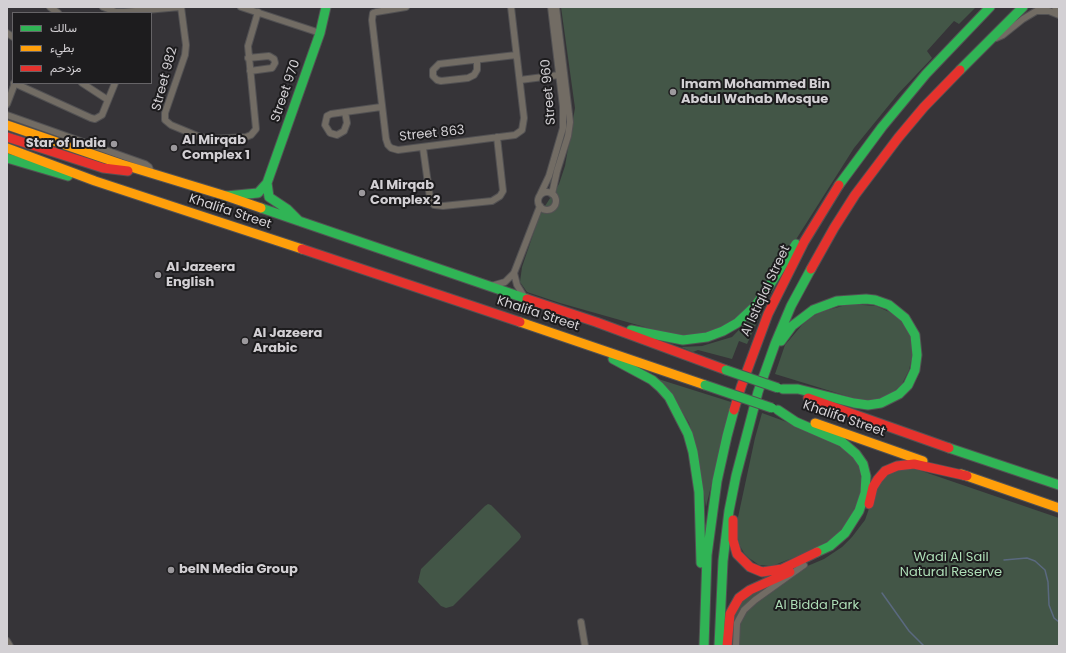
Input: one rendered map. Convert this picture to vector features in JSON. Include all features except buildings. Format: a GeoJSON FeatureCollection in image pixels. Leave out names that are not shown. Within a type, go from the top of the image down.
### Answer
{"type":"FeatureCollection","features":[{"type":"Feature","properties":{"kind":"main road","name":"Street 970"},"geometry":{"type":"LineString","coordinates":[[267,183],[320,33],[326,7]]}},
{"type":"Feature","properties":{"kind":"main road","name":"Al Istiqlal Street"},"geometry":{"type":"LineString","coordinates":[[704,646],[705,588],[715,492],[725,444],[740,387],[777,294],[814,223],[840,184],[882,127],[926,74],[990,7]]}},
{"type":"Feature","properties":{"kind":"main road"},"geometry":{"type":"LineString","coordinates":[[719,646],[723,561],[734,484],[766,367],[798,291],[825,243],[855,195],[898,138],[924,107],[1023,7]]}},
{"type":"Feature","properties":{"kind":"main road","name":"Khalifa Street"},"geometry":{"type":"LineString","coordinates":[[7,125],[152,174],[226,196],[526,300],[596,322],[726,370],[922,439],[1059,485]]}},
{"type":"Feature","properties":{"kind":"main road"},"geometry":{"type":"LineString","coordinates":[[7,137],[103,168],[152,174]]}},
{"type":"Feature","properties":{"kind":"main road","name":"Khalifa Street"},"geometry":{"type":"LineString","coordinates":[[7,148],[95,181],[587,344],[1059,508]]}},
{"type":"Feature","properties":{"kind":"main road"},"geometry":{"type":"LineString","coordinates":[[7,158],[70,177],[95,181]]}},
{"type":"Feature","properties":{"kind":"main road"},"geometry":{"type":"LineString","coordinates":[[226,196],[251,194],[261,191],[267,183]]}},
{"type":"Feature","properties":{"kind":"main road"},"geometry":{"type":"LineString","coordinates":[[267,183],[270,196],[287,209],[299,221]]}},
{"type":"Feature","properties":{"kind":"main road"},"geometry":{"type":"LineString","coordinates":[[251,194],[276,202]]}},
{"type":"Feature","properties":{"kind":"main road"},"geometry":{"type":"LineString","coordinates":[[596,322],[676,340],[699,339],[723,331],[737,323],[754,307],[764,294],[795,244],[814,223]]}},
{"type":"Feature","properties":{"kind":"main road"},"geometry":{"type":"LineString","coordinates":[[766,367],[774,357],[782,340],[792,326],[813,310],[837,301],[866,299],[882,302],[901,314],[912,328],[915,335],[918,355],[915,370],[911,380],[903,390],[887,400],[868,405],[798,389],[781,389]]}},
{"type":"Feature","properties":{"kind":"main road"},"geometry":{"type":"LineString","coordinates":[[587,344],[652,380],[669,397],[680,415],[688,434],[697,474],[701,564],[705,588]]}},
{"type":"Feature","properties":{"kind":"main road"},"geometry":{"type":"LineString","coordinates":[[734,484],[733,534],[735,550],[750,567],[762,572],[775,571],[830,546],[845,533],[855,519],[862,501],[865,485],[865,469],[860,459],[842,442],[796,422],[775,409]]}},
{"type":"Feature","properties":{"kind":"main road"},"geometry":{"type":"LineString","coordinates":[[727,646],[730,614],[739,598],[750,590],[830,553],[841,546],[861,522],[876,482],[891,468],[904,464],[914,464],[967,476]]}},
{"type":"Feature","properties":{"kind":"street"},"geometry":{"type":"LineString","coordinates":[[103,7],[116,12]]}},
{"type":"Feature","properties":{"kind":"street"},"geometry":{"type":"LineString","coordinates":[[133,12],[180,7]]}},
{"type":"Feature","properties":{"kind":"street","name":"Street 982"},"geometry":{"type":"LineString","coordinates":[[180,7],[186,45],[186,55],[165,113],[165,120],[168,124],[206,139],[246,137],[251,135],[256,129],[248,46],[258,12]]}},
{"type":"Feature","properties":{"kind":"street"},"geometry":{"type":"LineString","coordinates":[[241,7],[320,33]]}},
{"type":"Feature","properties":{"kind":"street","name":"Street 863"},"geometry":{"type":"LineString","coordinates":[[406,7],[376,12],[372,16],[381,107],[386,139],[388,146],[398,150],[423,148],[515,135],[519,133],[523,127],[524,118],[511,7]]}},
{"type":"Feature","properties":{"kind":"street","name":"Street 960"},"geometry":{"type":"LineString","coordinates":[[540,195],[547,184],[562,135],[563,116],[551,7]]}},
{"type":"Feature","properties":{"kind":"street","name":"Street 960"},"geometry":{"type":"LineString","coordinates":[[552,194],[557,171],[567,140],[570,122],[556,7]]}},
{"type":"Feature","properties":{"kind":"street"},"geometry":{"type":"LineString","coordinates":[[1055,7],[1059,14]]}},
{"type":"Feature","properties":{"kind":"street"},"geometry":{"type":"LineString","coordinates":[[991,39],[1003,35],[1040,9],[1059,14]]}},
{"type":"Feature","properties":{"kind":"street"},"geometry":{"type":"LineString","coordinates":[[477,60],[477,70],[474,75],[468,78],[441,81],[437,80],[433,76],[433,70],[439,64],[516,55]]}},
{"type":"Feature","properties":{"kind":"street"},"geometry":{"type":"LineString","coordinates":[[248,58],[270,56],[274,59],[275,63],[272,68],[250,71]]}},
{"type":"Feature","properties":{"kind":"street"},"geometry":{"type":"LineString","coordinates":[[520,80],[559,75]]}},
{"type":"Feature","properties":{"kind":"street"},"geometry":{"type":"LineString","coordinates":[[7,104],[14,84]]}},
{"type":"Feature","properties":{"kind":"street"},"geometry":{"type":"LineString","coordinates":[[16,84],[95,119],[102,115],[114,84]]}},
{"type":"Feature","properties":{"kind":"street"},"geometry":{"type":"LineString","coordinates":[[84,84],[108,100]]}},
{"type":"Feature","properties":{"kind":"street"},"geometry":{"type":"LineString","coordinates":[[346,112],[381,107]]}},
{"type":"Feature","properties":{"kind":"street","name":"Khalifa Street"},"geometry":{"type":"LineString","coordinates":[[7,115],[145,164],[149,167],[152,174]]}},
{"type":"Feature","properties":{"kind":"street"},"geometry":{"type":"LineString","coordinates":[[423,148],[430,198],[434,205],[443,206],[492,201],[500,196],[502,191],[497,137]]}},
{"type":"Feature","properties":{"kind":"street"},"geometry":{"type":"LineString","coordinates":[[546,192],[552,194],[556,200],[553,208],[547,210],[543,209],[538,200],[540,195],[546,192]]}},
{"type":"Feature","properties":{"kind":"street"},"geometry":{"type":"LineString","coordinates":[[486,286],[499,285],[505,282],[514,273],[540,206]]}},
{"type":"Feature","properties":{"kind":"street"},"geometry":{"type":"LineString","coordinates":[[514,273],[519,290],[526,300]]}},
{"type":"Feature","properties":{"kind":"street"},"geometry":{"type":"LineString","coordinates":[[736,646],[737,623],[744,610],[755,600],[804,565]]}},
{"type":"Feature","properties":{"kind":"street"},"geometry":{"type":"LineString","coordinates":[[581,622],[585,646]]}},
{"type":"Feature","properties":{"kind":"street"},"geometry":{"type":"LineString","coordinates":[[579,646],[583,634]]}},
{"type":"Feature","properties":{"kind":"street"},"geometry":{"type":"LineString","coordinates":[[7,641],[10,646]]}},
{"type":"Feature","properties":{"kind":"green space"},"geometry":{"type":"Polygon","coordinates":[[[561,7],[976,7],[959,24],[954,21],[927,51],[932,58],[898,94],[854,148],[762,293],[738,318],[711,333],[680,337],[560,303],[527,292],[520,282],[522,267],[540,214],[559,184],[565,166],[575,108],[561,7]]]}},
{"type":"Feature","properties":{"kind":"green space"},"geometry":{"type":"Polygon","coordinates":[[[767,301],[747,344],[739,341],[732,359],[698,350],[693,352],[681,347],[702,346],[732,337],[767,301]]]}},
{"type":"Feature","properties":{"kind":"green space"},"geometry":{"type":"Polygon","coordinates":[[[850,304],[876,306],[896,315],[903,323],[910,334],[914,347],[909,370],[902,384],[892,393],[879,399],[863,401],[775,374],[785,345],[802,325],[813,316],[824,311],[850,304]]]}},
{"type":"Feature","properties":{"kind":"green space"},"geometry":{"type":"Polygon","coordinates":[[[655,378],[731,402],[706,507],[697,448],[689,423],[674,399],[655,378]]]}},
{"type":"Feature","properties":{"kind":"green space"},"geometry":{"type":"Polygon","coordinates":[[[762,413],[817,433],[852,454],[859,465],[862,484],[861,494],[848,523],[832,539],[803,554],[772,566],[759,565],[749,558],[740,546],[737,535],[737,522],[755,438],[762,413]]]}},
{"type":"Feature","properties":{"kind":"green space","name":"Wadi Al Sail Natural Reserve"},"geometry":{"type":"Polygon","coordinates":[[[910,467],[1059,518],[1059,646],[729,646],[730,620],[737,604],[770,582],[824,559],[842,547],[865,520],[872,500],[885,474],[910,467]]]}},
{"type":"Feature","properties":{"kind":"green space"},"geometry":{"type":"Polygon","coordinates":[[[488,504],[491,505],[520,534],[521,537],[453,606],[446,608],[441,606],[418,582],[421,569],[488,504]]]}},
{"type":"Feature","properties":{"kind":"waterway"},"geometry":{"type":"LineString","coordinates":[[1004,560],[1027,558],[1035,561],[1045,570],[1048,582],[1049,605],[1054,618],[1059,622]]}},
{"type":"Feature","properties":{"kind":"waterway"},"geometry":{"type":"LineString","coordinates":[[882,593],[909,631],[924,646]]}},
{"type":"Feature","properties":{"kind":"traffic: fast"},"geometry":{"type":"LineString","coordinates":[[226,196],[258,193],[267,183],[320,33],[326,7]]}},
{"type":"Feature","properties":{"kind":"traffic: fast"},"geometry":{"type":"LineString","coordinates":[[839,185],[882,127],[926,74],[990,7]]}},
{"type":"Feature","properties":{"kind":"traffic: fast"},"geometry":{"type":"LineString","coordinates":[[960,70],[1023,7]]}},
{"type":"Feature","properties":{"kind":"traffic: fast"},"geometry":{"type":"LineString","coordinates":[[7,158],[68,176]]}},
{"type":"Feature","properties":{"kind":"traffic: fast"},"geometry":{"type":"LineString","coordinates":[[267,183],[269,197],[287,209],[299,221]]}},
{"type":"Feature","properties":{"kind":"traffic: fast"},"geometry":{"type":"LineString","coordinates":[[261,208],[527,299]]}},
{"type":"Feature","properties":{"kind":"traffic: fast"},"geometry":{"type":"LineString","coordinates":[[631,330],[683,340],[707,337],[723,331],[737,323],[754,307],[796,244]]}},
{"type":"Feature","properties":{"kind":"traffic: fast"},"geometry":{"type":"LineString","coordinates":[[719,646],[723,561],[729,511],[736,476],[758,392],[775,344],[791,306],[811,269]]}},
{"type":"Feature","properties":{"kind":"traffic: fast"},"geometry":{"type":"LineString","coordinates":[[781,341],[792,326],[813,310],[837,301],[866,299],[875,300],[889,305],[905,318],[915,335],[917,355],[915,370],[908,385],[899,394],[881,403],[868,405],[798,389],[783,389]]}},
{"type":"Feature","properties":{"kind":"traffic: fast"},"geometry":{"type":"LineString","coordinates":[[613,359],[652,380],[660,387],[669,397],[688,434],[693,452],[699,492],[701,563]]}},
{"type":"Feature","properties":{"kind":"traffic: fast"},"geometry":{"type":"LineString","coordinates":[[726,370],[778,388]]}},
{"type":"Feature","properties":{"kind":"traffic: fast"},"geometry":{"type":"LineString","coordinates":[[705,385],[772,408]]}},
{"type":"Feature","properties":{"kind":"traffic: fast"},"geometry":{"type":"LineString","coordinates":[[704,646],[707,555],[717,481],[734,410]]}},
{"type":"Feature","properties":{"kind":"traffic: fast"},"geometry":{"type":"LineString","coordinates":[[778,410],[796,422],[842,442],[856,454],[863,464],[866,476],[865,493],[859,511],[845,533],[830,546],[817,552]]}},
{"type":"Feature","properties":{"kind":"traffic: fast"},"geometry":{"type":"LineString","coordinates":[[949,448],[1059,485]]}},
{"type":"Feature","properties":{"kind":"traffic: slow"},"geometry":{"type":"LineString","coordinates":[[7,125],[121,164],[261,208]]}},
{"type":"Feature","properties":{"kind":"traffic: slow"},"geometry":{"type":"LineString","coordinates":[[7,148],[95,181],[302,249]]}},
{"type":"Feature","properties":{"kind":"traffic: slow"},"geometry":{"type":"LineString","coordinates":[[520,322],[705,385]]}},
{"type":"Feature","properties":{"kind":"traffic: slow"},"geometry":{"type":"LineString","coordinates":[[815,423],[923,461]]}},
{"type":"Feature","properties":{"kind":"traffic: slow"},"geometry":{"type":"LineString","coordinates":[[961,474],[1059,508]]}},
{"type":"Feature","properties":{"kind":"traffic: jam"},"geometry":{"type":"LineString","coordinates":[[811,269],[855,195],[898,138],[924,107],[960,70]]}},
{"type":"Feature","properties":{"kind":"traffic: jam"},"geometry":{"type":"LineString","coordinates":[[7,137],[103,168],[128,171]]}},
{"type":"Feature","properties":{"kind":"traffic: jam"},"geometry":{"type":"LineString","coordinates":[[734,410],[768,314],[804,242],[839,185]]}},
{"type":"Feature","properties":{"kind":"traffic: jam"},"geometry":{"type":"LineString","coordinates":[[302,249],[520,322]]}},
{"type":"Feature","properties":{"kind":"traffic: jam"},"geometry":{"type":"LineString","coordinates":[[527,299],[596,322],[726,370]]}},
{"type":"Feature","properties":{"kind":"traffic: jam"},"geometry":{"type":"LineString","coordinates":[[808,398],[949,448]]}},
{"type":"Feature","properties":{"kind":"traffic: jam"},"geometry":{"type":"LineString","coordinates":[[869,504],[873,487],[878,479],[885,471],[897,466],[914,464],[967,476]]}},
{"type":"Feature","properties":{"kind":"traffic: jam"},"geometry":{"type":"LineString","coordinates":[[733,520],[733,540],[737,554],[750,567],[762,572],[782,569],[817,552]]}},
{"type":"Feature","properties":{"kind":"traffic: jam"},"geometry":{"type":"LineString","coordinates":[[727,646],[730,614],[739,598],[750,590],[790,572]]}},
{"type":"Feature","properties":{"kind":"place","name":"Imam Mohammed Bin Abdul Wahab Mosque"},"geometry":{"type":"Point","coordinates":[673,92]}},
{"type":"Feature","properties":{"kind":"place","name":"Star of India"},"geometry":{"type":"Point","coordinates":[114,144]}},
{"type":"Feature","properties":{"kind":"place","name":"Al Mirqab Complex 1"},"geometry":{"type":"Point","coordinates":[174,148]}},
{"type":"Feature","properties":{"kind":"place","name":"Al Mirqab Complex 2"},"geometry":{"type":"Point","coordinates":[362,193]}},
{"type":"Feature","properties":{"kind":"place","name":"Al Jazeera English"},"geometry":{"type":"Point","coordinates":[158,275]}},
{"type":"Feature","properties":{"kind":"place","name":"Al Jazeera Arabic"},"geometry":{"type":"Point","coordinates":[245,341]}},
{"type":"Feature","properties":{"kind":"place","name":"beIN Media Group"},"geometry":{"type":"Point","coordinates":[171,570]}},
{"type":"Feature","properties":{"kind":"park label","name":"Al Bidda Park"},"geometry":{"type":"Point","coordinates":[817,606]}}]}
